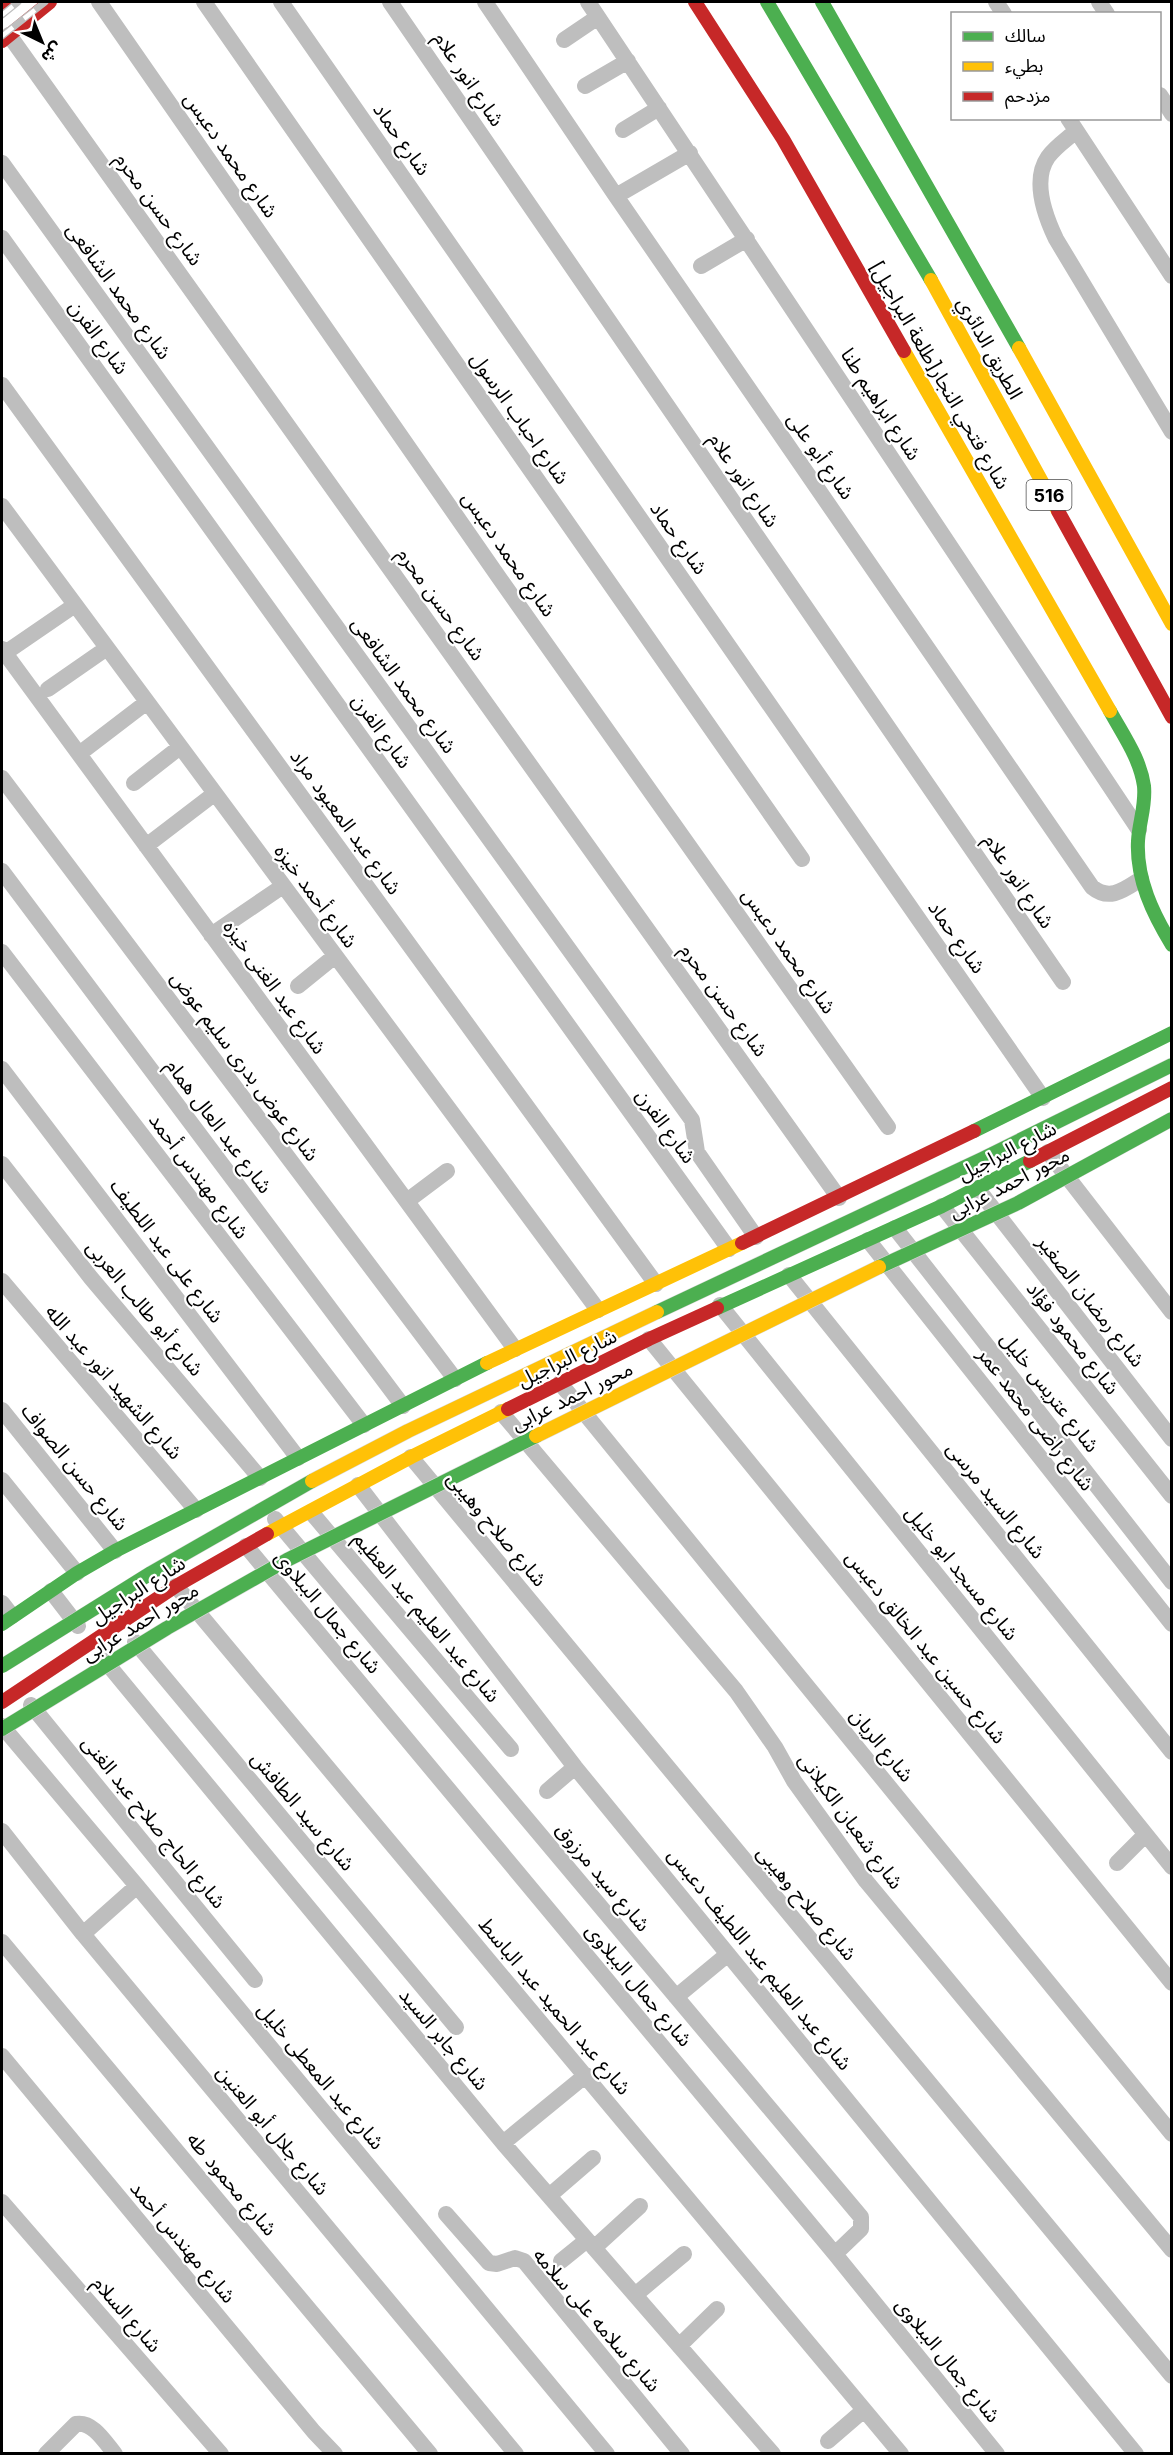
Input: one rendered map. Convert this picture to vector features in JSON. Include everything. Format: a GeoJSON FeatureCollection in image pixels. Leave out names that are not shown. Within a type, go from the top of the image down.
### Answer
{"type":"FeatureCollection","features":[{"type":"Feature","properties":{"kind":"main road"},"geometry":{"type":"LineString","coordinates":[[2,7],[8,2]]}},
{"type":"Feature","properties":{"kind":"main road"},"geometry":{"type":"LineString","coordinates":[[5,38],[50,2]]}},
{"type":"Feature","properties":{"kind":"main road","name":"شارع فتحي النجار[طلعة البراجيل]"},"geometry":{"type":"LineString","coordinates":[[695,2],[783,139],[1132,750],[1143,784],[1144,807],[1138,845],[1141,879],[1153,913],[1172,945]]}},
{"type":"Feature","properties":{"kind":"main road","name":"الطريق الدائري"},"geometry":{"type":"LineString","coordinates":[[767,2],[927,273],[1172,717]]}},
{"type":"Feature","properties":{"kind":"main road","name":"الطريق الدائري"},"geometry":{"type":"LineString","coordinates":[[822,2],[965,249],[1172,624]]}},
{"type":"Feature","properties":{"kind":"main road","name":"شارع البراجيل"},"geometry":{"type":"LineString","coordinates":[[5,1615],[51,1592],[77,1573],[115,1551],[515,1349],[839,1198],[1172,1033]]}},
{"type":"Feature","properties":{"kind":"main road","name":"محور احمد عرابى"},"geometry":{"type":"LineString","coordinates":[[2,1666],[128,1586],[406,1432],[1047,1128],[1172,1065]]}},
{"type":"Feature","properties":{"kind":"main road","name":"شارع البراجيل"},"geometry":{"type":"LineString","coordinates":[[2,1702],[176,1586],[280,1526],[311,1512],[411,1457],[720,1305],[942,1206],[1172,1088]]}},
{"type":"Feature","properties":{"kind":"main road","name":"محور احمد عرابى"},"geometry":{"type":"LineString","coordinates":[[2,1727],[166,1628],[287,1560],[835,1287],[1018,1203],[1172,1119]]}},
{"type":"Feature","properties":{"kind":"street","name":"شارع محمد دعبس"},"geometry":{"type":"LineString","coordinates":[[99,2],[493,569],[888,1127]]}},
{"type":"Feature","properties":{"kind":"street","name":"شارع احباب الرسول"},"geometry":{"type":"LineString","coordinates":[[204,2],[802,859]]}},
{"type":"Feature","properties":{"kind":"street","name":"شارع حماد"},"geometry":{"type":"LineString","coordinates":[[281,2],[1043,1098]]}},
{"type":"Feature","properties":{"kind":"street","name":"شارع انور علام"},"geometry":{"type":"LineString","coordinates":[[390,2],[1063,982]]}},
{"type":"Feature","properties":{"kind":"street","name":"شارع أبو على"},"geometry":{"type":"LineString","coordinates":[[485,2],[1092,887],[1101,893],[1113,894],[1141,879]]}},
{"type":"Feature","properties":{"kind":"street","name":"شارع ابراهيم طنا"},"geometry":{"type":"LineString","coordinates":[[588,2],[1139,830]]}},
{"type":"Feature","properties":{"kind":"street"},"geometry":{"type":"LineString","coordinates":[[564,40],[598,17]]}},
{"type":"Feature","properties":{"kind":"street","name":"شارع حسن محرم"},"geometry":{"type":"LineString","coordinates":[[5,38],[839,1198]]}},
{"type":"Feature","properties":{"kind":"street"},"geometry":{"type":"LineString","coordinates":[[585,86],[628,61]]}},
{"type":"Feature","properties":{"kind":"street"},"geometry":{"type":"LineString","coordinates":[[1161,97],[1172,114]]}},
{"type":"Feature","properties":{"kind":"street"},"geometry":{"type":"LineString","coordinates":[[623,130],[659,108]]}},
{"type":"Feature","properties":{"kind":"street"},"geometry":{"type":"LineString","coordinates":[[1172,276],[1072,125],[1042,169],[1042,198],[1045,212],[1056,239],[1172,432]]}},
{"type":"Feature","properties":{"kind":"street"},"geometry":{"type":"LineString","coordinates":[[616,196],[690,153]]}},
{"type":"Feature","properties":{"kind":"street","name":"شارع محمد الشافعى"},"geometry":{"type":"LineString","coordinates":[[2,163],[692,1120],[697,1152],[756,1237]]}},
{"type":"Feature","properties":{"kind":"street","name":"شارع الفرن"},"geometry":{"type":"LineString","coordinates":[[2,238],[729,1249]]}},
{"type":"Feature","properties":{"kind":"street"},"geometry":{"type":"LineString","coordinates":[[701,266],[747,239]]}},
{"type":"Feature","properties":{"kind":"street","name":"شارع عبد المعبود مراد"},"geometry":{"type":"LineString","coordinates":[[2,386],[656,1284]]}},
{"type":"Feature","properties":{"kind":"street","name":"شارع أحمد خيزه"},"geometry":{"type":"LineString","coordinates":[[2,506],[598,1310]]}},
{"type":"Feature","properties":{"kind":"street"},"geometry":{"type":"LineString","coordinates":[[3,651],[75,604]]}},
{"type":"Feature","properties":{"kind":"street"},"geometry":{"type":"LineString","coordinates":[[48,689],[107,648]]}},
{"type":"Feature","properties":{"kind":"street","name":"شارع عبد الغنى خيزه"},"geometry":{"type":"LineString","coordinates":[[3,651],[515,1349]]}},
{"type":"Feature","properties":{"kind":"street"},"geometry":{"type":"LineString","coordinates":[[79,754],[147,702]]}},
{"type":"Feature","properties":{"kind":"street"},"geometry":{"type":"LineString","coordinates":[[134,783],[180,747]]}},
{"type":"Feature","properties":{"kind":"street","name":"شارع عوض بدرى سليم عوض"},"geometry":{"type":"LineString","coordinates":[[2,778],[455,1379]]}},
{"type":"Feature","properties":{"kind":"street"},"geometry":{"type":"LineString","coordinates":[[146,846],[214,794]]}},
{"type":"Feature","properties":{"kind":"street","name":"شارع عبد العال همام"},"geometry":{"type":"LineString","coordinates":[[2,871],[403,1406]]}},
{"type":"Feature","properties":{"kind":"street"},"geometry":{"type":"LineString","coordinates":[[211,935],[283,886]]}},
{"type":"Feature","properties":{"kind":"street","name":"شارع مهندس أحمد"},"geometry":{"type":"LineString","coordinates":[[2,952],[364,1425]]}},
{"type":"Feature","properties":{"kind":"street"},"geometry":{"type":"LineString","coordinates":[[298,986],[335,956]]}},
{"type":"Feature","properties":{"kind":"street","name":"شارع على عبد اللطيف"},"geometry":{"type":"LineString","coordinates":[[2,1069],[298,1458]]}},
{"type":"Feature","properties":{"kind":"street"},"geometry":{"type":"LineString","coordinates":[[1048,1152],[1172,1312]]}},
{"type":"Feature","properties":{"kind":"street","name":"شارع أبو طالب العربى"},"geometry":{"type":"LineString","coordinates":[[2,1164],[255,1481],[280,1526]]}},
{"type":"Feature","properties":{"kind":"street"},"geometry":{"type":"LineString","coordinates":[[407,1201],[447,1171]]}},
{"type":"Feature","properties":{"kind":"street","name":"شارع رمضان الصغير"},"geometry":{"type":"LineString","coordinates":[[977,1188],[1172,1439]]}},
{"type":"Feature","properties":{"kind":"street","name":"شارع محمود فؤاد"},"geometry":{"type":"LineString","coordinates":[[942,1206],[1172,1496]]}},
{"type":"Feature","properties":{"kind":"street","name":"شارع عتريس خليل"},"geometry":{"type":"LineString","coordinates":[[895,1228],[1172,1582]]}},
{"type":"Feature","properties":{"kind":"street","name":"شارع راضى محمد عمر"},"geometry":{"type":"LineString","coordinates":[[868,1240],[1172,1624]]}},
{"type":"Feature","properties":{"kind":"street","name":"شارع السيد مرسى"},"geometry":{"type":"LineString","coordinates":[[789,1275],[1172,1752]]}},
{"type":"Feature","properties":{"kind":"street","name":"شارع الشهيد انور عبد الله"},"geometry":{"type":"LineString","coordinates":[[2,1281],[196,1510]]}},
{"type":"Feature","properties":{"kind":"street","name":"شارع مسجد ابو خليل"},"geometry":{"type":"LineString","coordinates":[[720,1305],[1172,1867]]}},
{"type":"Feature","properties":{"kind":"street","name":"شارع حسين عبد الخالق دعبس"},"geometry":{"type":"LineString","coordinates":[[649,1339],[1172,1983]]}},
{"type":"Feature","properties":{"kind":"street","name":"شارع الريان"},"geometry":{"type":"LineString","coordinates":[[560,1383],[1172,2134]]}},
{"type":"Feature","properties":{"kind":"street","name":"شارع حسن الصواف"},"geometry":{"type":"LineString","coordinates":[[2,1410],[115,1551]]}},
{"type":"Feature","properties":{"kind":"street","name":"شارع شعبان الكيلانى"},"geometry":{"type":"LineString","coordinates":[[501,1412],[736,1691],[775,1747],[794,1781],[866,1881],[1172,2250]]}},
{"type":"Feature","properties":{"kind":"street","name":"شارع صلاح وهيبى"},"geometry":{"type":"LineString","coordinates":[[411,1457],[1172,2376]]}},
{"type":"Feature","properties":{"kind":"street"},"geometry":{"type":"LineString","coordinates":[[2,1480],[77,1573]]}},
{"type":"Feature","properties":{"kind":"street","name":"شارع عبد العليم عبد اللطيف دعبس"},"geometry":{"type":"LineString","coordinates":[[358,1485],[575,1767],[1136,2454]]}},
{"type":"Feature","properties":{"kind":"street","name":"شارع عبد العليم عبد العظيم"},"geometry":{"type":"LineString","coordinates":[[311,1512],[511,1749]]}},
{"type":"Feature","properties":{"kind":"street","name":"شارع سيد مرزوق"},"geometry":{"type":"LineString","coordinates":[[280,1526],[861,2217],[861,2229],[835,2254]]}},
{"type":"Feature","properties":{"kind":"street","name":"شارع جمال الببلاوى"},"geometry":{"type":"LineString","coordinates":[[246,1546],[835,2254],[997,2454]]}},
{"type":"Feature","properties":{"kind":"street","name":"شارع عبد الحميد عبد الباسط"},"geometry":{"type":"LineString","coordinates":[[176,1586],[901,2454]]}},
{"type":"Feature","properties":{"kind":"street","name":"شارع جابر السيد"},"geometry":{"type":"LineString","coordinates":[[51,1592],[91,1644],[503,2143],[773,2454]]}},
{"type":"Feature","properties":{"kind":"street","name":"شارع سيد الطافش"},"geometry":{"type":"LineString","coordinates":[[119,1623],[456,2027]]}},
{"type":"Feature","properties":{"kind":"street","name":"شارع الحاج صلاح عبد الغنى"},"geometry":{"type":"LineString","coordinates":[[19,1690],[255,1980]]}},
{"type":"Feature","properties":{"kind":"street","name":"شارع عبد المعطى خليل"},"geometry":{"type":"LineString","coordinates":[[2,1727],[137,1886],[607,2454]]}},
{"type":"Feature","properties":{"kind":"street"},"geometry":{"type":"LineString","coordinates":[[547,1791],[575,1767]]}},
{"type":"Feature","properties":{"kind":"street","name":"شارع جلال أبو العنين"},"geometry":{"type":"LineString","coordinates":[[2,1831],[83,1934],[516,2454]]}},
{"type":"Feature","properties":{"kind":"street"},"geometry":{"type":"LineString","coordinates":[[1117,1863],[1145,1835]]}},
{"type":"Feature","properties":{"kind":"street"},"geometry":{"type":"LineString","coordinates":[[83,1934],[137,1886]]}},
{"type":"Feature","properties":{"kind":"street","name":"شارع محمود طه"},"geometry":{"type":"LineString","coordinates":[[2,1942],[430,2454]]}},
{"type":"Feature","properties":{"kind":"street"},"geometry":{"type":"LineString","coordinates":[[676,1997],[728,1954]]}},
{"type":"Feature","properties":{"kind":"street","name":"شارع مهندس أحمد"},"geometry":{"type":"LineString","coordinates":[[2,2056],[314,2432],[335,2454]]}},
{"type":"Feature","properties":{"kind":"street"},"geometry":{"type":"LineString","coordinates":[[503,2143],[586,2075]]}},
{"type":"Feature","properties":{"kind":"street"},"geometry":{"type":"LineString","coordinates":[[549,2196],[593,2158]]}},
{"type":"Feature","properties":{"kind":"street","name":"شارع السلام"},"geometry":{"type":"LineString","coordinates":[[2,2202],[221,2454]]}},
{"type":"Feature","properties":{"kind":"street"},"geometry":{"type":"LineString","coordinates":[[561,2262],[590,2244],[640,2205]]}},
{"type":"Feature","properties":{"kind":"street","name":"شارع سلامه على سلامه"},"geometry":{"type":"LineString","coordinates":[[446,2214],[489,2263],[497,2264],[515,2258],[524,2261],[682,2454]]}},
{"type":"Feature","properties":{"kind":"street"},"geometry":{"type":"LineString","coordinates":[[635,2295],[684,2254]]}},
{"type":"Feature","properties":{"kind":"street"},"geometry":{"type":"LineString","coordinates":[[679,2346],[717,2309]]}},
{"type":"Feature","properties":{"kind":"street"},"geometry":{"type":"LineString","coordinates":[[828,2441],[864,2410]]}},
{"type":"Feature","properties":{"kind":"street"},"geometry":{"type":"LineString","coordinates":[[57,2450],[76,2424],[81,2423],[90,2426],[115,2454]]}},
{"type":"Feature","properties":{"kind":"railway"},"geometry":{"type":"LineString","coordinates":[[2,15],[18,2]]}},
{"type":"Feature","properties":{"kind":"railway"},"geometry":{"type":"LineString","coordinates":[[2,36],[45,2]]}},
{"type":"Feature","properties":{"kind":"traffic: fast"},"geometry":{"type":"LineString","coordinates":[[767,2],[931,280]]}},
{"type":"Feature","properties":{"kind":"traffic: fast"},"geometry":{"type":"LineString","coordinates":[[822,2],[1019,348]]}},
{"type":"Feature","properties":{"kind":"traffic: fast"},"geometry":{"type":"LineString","coordinates":[[1110,711],[1130,747],[1142,776],[1144,793],[1138,841],[1140,869],[1152,908],[1172,945]]}},
{"type":"Feature","properties":{"kind":"traffic: fast"},"geometry":{"type":"LineString","coordinates":[[974,1131],[1172,1033]]}},
{"type":"Feature","properties":{"kind":"traffic: fast"},"geometry":{"type":"LineString","coordinates":[[657,1312],[982,1159],[1172,1065]]}},
{"type":"Feature","properties":{"kind":"traffic: fast"},"geometry":{"type":"LineString","coordinates":[[879,1267],[1018,1203],[1172,1119]]}},
{"type":"Feature","properties":{"kind":"traffic: fast"},"geometry":{"type":"LineString","coordinates":[[717,1308],[942,1206],[1030,1161]]}},
{"type":"Feature","properties":{"kind":"traffic: fast"},"geometry":{"type":"LineString","coordinates":[[2,1624],[77,1573],[115,1551],[487,1363]]}},
{"type":"Feature","properties":{"kind":"traffic: fast"},"geometry":{"type":"LineString","coordinates":[[2,1729],[167,1628],[287,1560],[536,1436]]}},
{"type":"Feature","properties":{"kind":"traffic: fast"},"geometry":{"type":"LineString","coordinates":[[2,1666],[151,1573],[312,1481]]}},
{"type":"Feature","properties":{"kind":"traffic: slow"},"geometry":{"type":"LineString","coordinates":[[931,280],[1058,511]]}},
{"type":"Feature","properties":{"kind":"traffic: slow"},"geometry":{"type":"LineString","coordinates":[[1019,348],[1172,624]]}},
{"type":"Feature","properties":{"kind":"traffic: slow"},"geometry":{"type":"LineString","coordinates":[[904,351],[1110,711]]}},
{"type":"Feature","properties":{"kind":"traffic: slow"},"geometry":{"type":"LineString","coordinates":[[487,1363],[742,1243]]}},
{"type":"Feature","properties":{"kind":"traffic: slow"},"geometry":{"type":"LineString","coordinates":[[536,1436],[879,1267]]}},
{"type":"Feature","properties":{"kind":"traffic: slow"},"geometry":{"type":"LineString","coordinates":[[312,1481],[408,1431],[657,1312]]}},
{"type":"Feature","properties":{"kind":"traffic: slow"},"geometry":{"type":"LineString","coordinates":[[267,1534],[411,1457],[508,1409]]}},
{"type":"Feature","properties":{"kind":"traffic: jam"},"geometry":{"type":"LineString","coordinates":[[2,7],[8,2]]}},
{"type":"Feature","properties":{"kind":"traffic: jam"},"geometry":{"type":"LineString","coordinates":[[2,41],[50,2]]}},
{"type":"Feature","properties":{"kind":"traffic: jam"},"geometry":{"type":"LineString","coordinates":[[695,2],[783,139],[904,351]]}},
{"type":"Feature","properties":{"kind":"traffic: jam"},"geometry":{"type":"LineString","coordinates":[[1058,511],[1172,717]]}},
{"type":"Feature","properties":{"kind":"traffic: jam"},"geometry":{"type":"LineString","coordinates":[[1030,1161],[1172,1088]]}},
{"type":"Feature","properties":{"kind":"traffic: jam"},"geometry":{"type":"LineString","coordinates":[[742,1243],[974,1131]]}},
{"type":"Feature","properties":{"kind":"traffic: jam"},"geometry":{"type":"LineString","coordinates":[[508,1409],[717,1308]]}},
{"type":"Feature","properties":{"kind":"traffic: jam"},"geometry":{"type":"LineString","coordinates":[[2,1702],[176,1586],[267,1534]]}}]}
